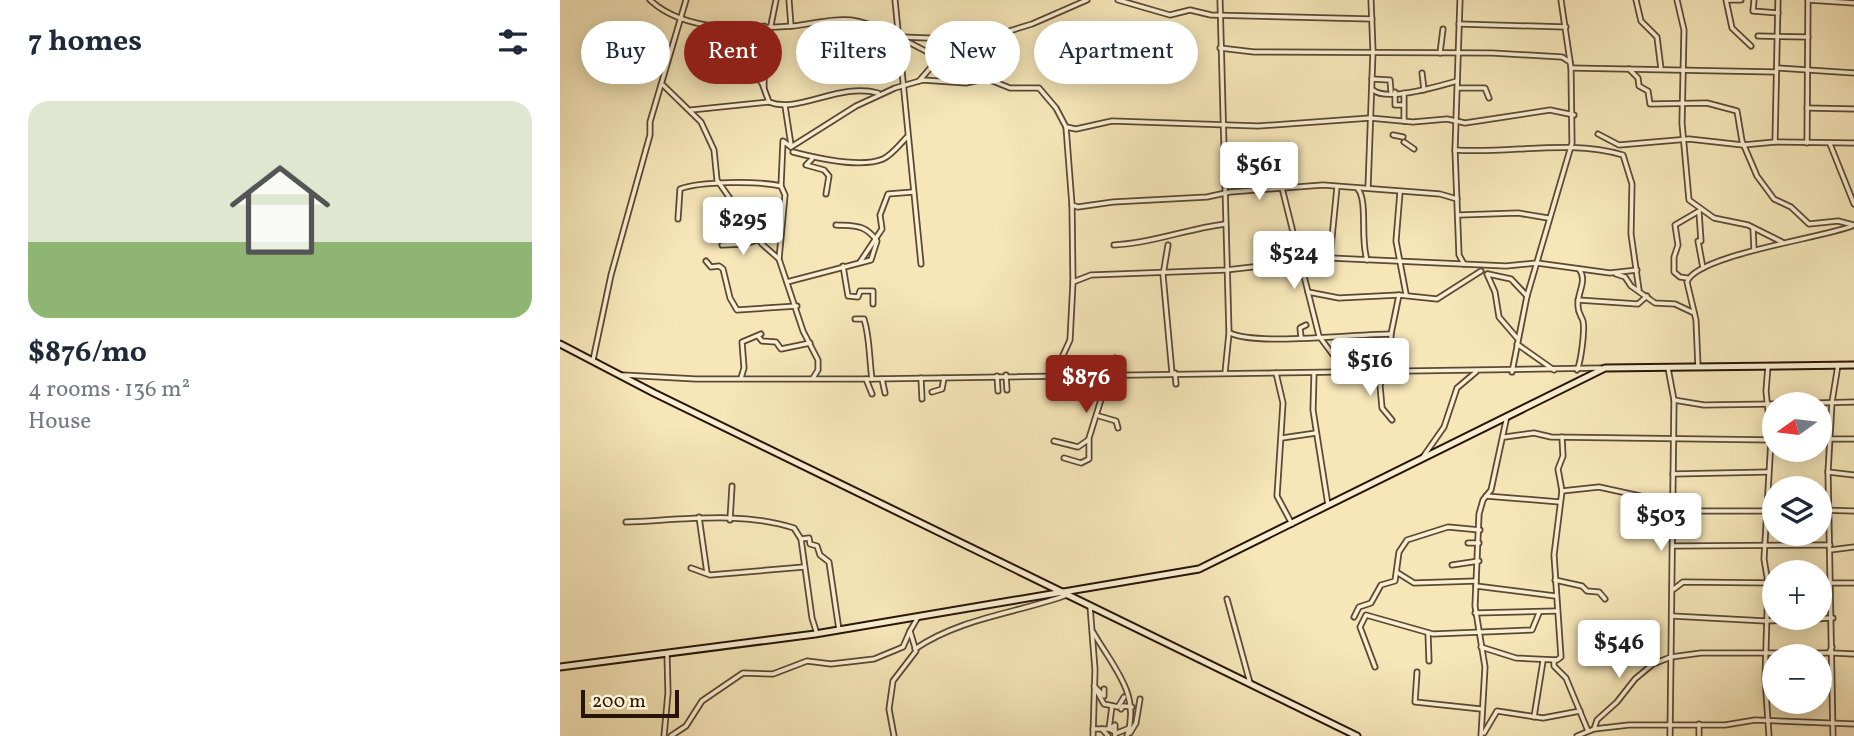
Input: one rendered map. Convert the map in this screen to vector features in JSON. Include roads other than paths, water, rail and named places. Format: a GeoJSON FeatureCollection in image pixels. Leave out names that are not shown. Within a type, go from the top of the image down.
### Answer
{"type":"FeatureCollection","features":[{"type":"Feature","properties":{"kind":"street"},"geometry":{"type":"LineString","coordinates":[[650,0],[681,20],[689,21]]}},
{"type":"Feature","properties":{"kind":"street"},"geometry":{"type":"LineString","coordinates":[[670,57],[686,0]]}},
{"type":"Feature","properties":{"kind":"street"},"geometry":{"type":"LineString","coordinates":[[772,21],[776,0]]}},
{"type":"Feature","properties":{"kind":"street"},"geometry":{"type":"LineString","coordinates":[[789,0],[791,26]]}},
{"type":"Feature","properties":{"kind":"street"},"geometry":{"type":"LineString","coordinates":[[895,0],[896,21]]}},
{"type":"Feature","properties":{"kind":"street"},"geometry":{"type":"LineString","coordinates":[[1020,28],[1087,0]]}},
{"type":"Feature","properties":{"kind":"street"},"geometry":{"type":"LineString","coordinates":[[1118,0],[1170,15],[1190,10],[1219,15],[1372,19]]}},
{"type":"Feature","properties":{"kind":"street"},"geometry":{"type":"LineString","coordinates":[[1220,0],[1229,333],[1225,373]]}},
{"type":"Feature","properties":{"kind":"street"},"geometry":{"type":"LineString","coordinates":[[1367,188],[1373,79],[1371,0]]}},
{"type":"Feature","properties":{"kind":"street"},"geometry":{"type":"LineString","coordinates":[[1460,0],[1455,150],[1459,255],[1465,264],[1480,271],[1511,279],[1527,296]]}},
{"type":"Feature","properties":{"kind":"street"},"geometry":{"type":"LineString","coordinates":[[1512,372],[1527,296],[1548,218],[1571,150],[1574,115],[1571,65],[1561,0]]}},
{"type":"Feature","properties":{"kind":"street"},"geometry":{"type":"LineString","coordinates":[[1636,0],[1642,21],[1657,37],[1661,69]]}},
{"type":"Feature","properties":{"kind":"street"},"geometry":{"type":"LineString","coordinates":[[1677,0],[1684,30],[1682,102],[1688,197],[1699,211],[1699,249],[1703,268]]}},
{"type":"Feature","properties":{"kind":"street"},"geometry":{"type":"LineString","coordinates":[[1741,0],[1726,0],[1732,28],[1751,46]]}},
{"type":"Feature","properties":{"kind":"street"},"geometry":{"type":"LineString","coordinates":[[1754,0],[1753,11],[1778,13]]}},
{"type":"Feature","properties":{"kind":"street"},"geometry":{"type":"LineString","coordinates":[[1775,142],[1778,0]]}},
{"type":"Feature","properties":{"kind":"street"},"geometry":{"type":"LineString","coordinates":[[1807,143],[1808,0],[1854,4]]}},
{"type":"Feature","properties":{"kind":"street"},"geometry":{"type":"LineString","coordinates":[[1459,24],[1566,27]]}},
{"type":"Feature","properties":{"kind":"street"},"geometry":{"type":"LineString","coordinates":[[782,26],[796,25]]}},
{"type":"Feature","properties":{"kind":"street"},"geometry":{"type":"LineString","coordinates":[[1440,53],[1443,29]]}},
{"type":"Feature","properties":{"kind":"street"},"geometry":{"type":"LineString","coordinates":[[1758,36],[1808,37]]}},
{"type":"Feature","properties":{"kind":"street"},"geometry":{"type":"LineString","coordinates":[[1220,48],[1254,52],[1373,51],[1560,57],[1571,65],[1629,69],[1854,73]]}},
{"type":"Feature","properties":{"kind":"street"},"geometry":{"type":"LineString","coordinates":[[1629,69],[1638,79],[1639,86],[1648,91],[1650,104],[1707,103],[1737,111],[1743,145],[1757,176],[1774,199],[1791,207],[1802,219],[1818,225],[1832,221],[1854,226]]}},
{"type":"Feature","properties":{"kind":"street"},"geometry":{"type":"LineString","coordinates":[[1422,73],[1424,90]]}},
{"type":"Feature","properties":{"kind":"street"},"geometry":{"type":"LineString","coordinates":[[918,83],[925,75]]}},
{"type":"Feature","properties":{"kind":"street"},"geometry":{"type":"LineString","coordinates":[[1373,79],[1390,80],[1395,105],[1402,105]]}},
{"type":"Feature","properties":{"kind":"street"},"geometry":{"type":"LineString","coordinates":[[1372,88],[1377,93],[1404,93],[1458,81]]}},
{"type":"Feature","properties":{"kind":"street"},"geometry":{"type":"LineString","coordinates":[[792,150],[880,94],[925,82]]}},
{"type":"Feature","properties":{"kind":"street"},"geometry":{"type":"LineString","coordinates":[[593,360],[613,266],[662,84],[690,111],[711,143],[715,173],[720,185],[760,240],[779,259],[797,306],[803,331],[819,366],[813,378]]}},
{"type":"Feature","properties":{"kind":"street"},"geometry":{"type":"LineString","coordinates":[[761,84],[764,88]]}},
{"type":"Feature","properties":{"kind":"street"},"geometry":{"type":"LineString","coordinates":[[764,84],[769,102]]}},
{"type":"Feature","properties":{"kind":"street"},"geometry":{"type":"LineString","coordinates":[[1000,84],[1010,88],[1039,88],[1056,108],[1066,127],[1072,205],[1073,282],[1070,340],[1059,365],[1061,374]]}},
{"type":"Feature","properties":{"kind":"street"},"geometry":{"type":"LineString","coordinates":[[903,86],[921,264]]}},
{"type":"Feature","properties":{"kind":"street"},"geometry":{"type":"LineString","coordinates":[[1458,88],[1486,88],[1489,98]]}},
{"type":"Feature","properties":{"kind":"street"},"geometry":{"type":"LineString","coordinates":[[690,111],[769,102],[785,106],[845,91],[868,90],[880,94]]}},
{"type":"Feature","properties":{"kind":"street"},"geometry":{"type":"LineString","coordinates":[[1404,93],[1404,121]]}},
{"type":"Feature","properties":{"kind":"street"},"geometry":{"type":"LineString","coordinates":[[785,106],[792,150]]}},
{"type":"Feature","properties":{"kind":"street"},"geometry":{"type":"LineString","coordinates":[[1806,108],[1854,109]]}},
{"type":"Feature","properties":{"kind":"street"},"geometry":{"type":"LineString","coordinates":[[1066,127],[1076,129],[1112,121],[1223,125],[1314,124],[1370,118],[1404,121],[1457,120],[1465,123],[1550,110],[1574,115]]}},
{"type":"Feature","properties":{"kind":"street"},"geometry":{"type":"LineString","coordinates":[[1598,134],[1619,145],[1683,139],[1743,145],[1775,142],[1854,144]]}},
{"type":"Feature","properties":{"kind":"street"},"geometry":{"type":"LineString","coordinates":[[1392,135],[1404,139],[1414,149]]}},
{"type":"Feature","properties":{"kind":"street"},"geometry":{"type":"LineString","coordinates":[[779,259],[785,195],[781,186],[783,141],[792,150],[814,158],[839,163],[853,160],[872,162],[885,158],[908,136]]}},
{"type":"Feature","properties":{"kind":"street"},"geometry":{"type":"LineString","coordinates":[[1830,144],[1854,204]]}},
{"type":"Feature","properties":{"kind":"street"},"geometry":{"type":"LineString","coordinates":[[1455,150],[1517,147],[1602,149],[1624,156],[1632,184],[1631,234],[1639,290]]}},
{"type":"Feature","properties":{"kind":"street"},"geometry":{"type":"LineString","coordinates":[[814,158],[806,165],[827,172],[826,194]]}},
{"type":"Feature","properties":{"kind":"street"},"geometry":{"type":"LineString","coordinates":[[678,219],[680,189],[693,184],[701,187],[749,182],[781,186]]}},
{"type":"Feature","properties":{"kind":"street"},"geometry":{"type":"LineString","coordinates":[[1072,205],[1078,207],[1113,202],[1207,197],[1225,192],[1282,188],[1337,187],[1440,194],[1457,199]]}},
{"type":"Feature","properties":{"kind":"street"},"geometry":{"type":"LineString","coordinates":[[1330,258],[1331,225],[1337,187]]}},
{"type":"Feature","properties":{"kind":"street"},"geometry":{"type":"LineString","coordinates":[[1282,188],[1319,337],[1346,372]]}},
{"type":"Feature","properties":{"kind":"street"},"geometry":{"type":"LineString","coordinates":[[1356,188],[1362,197],[1361,231],[1367,261]]}},
{"type":"Feature","properties":{"kind":"street"},"geometry":{"type":"LineString","coordinates":[[860,261],[882,229],[880,215],[888,194],[913,192]]}},
{"type":"Feature","properties":{"kind":"street"},"geometry":{"type":"LineString","coordinates":[[1400,192],[1396,241],[1406,294]]}},
{"type":"Feature","properties":{"kind":"street"},"geometry":{"type":"LineString","coordinates":[[1695,205],[1714,218],[1753,228],[1782,242]]}},
{"type":"Feature","properties":{"kind":"street"},"geometry":{"type":"LineString","coordinates":[[1699,211],[1675,225],[1678,244],[1674,257],[1674,272],[1680,277],[1687,278],[1714,261],[1782,242],[1804,241],[1854,226]]}},
{"type":"Feature","properties":{"kind":"street"},"geometry":{"type":"LineString","coordinates":[[1459,215],[1518,213],[1548,218]]}},
{"type":"Feature","properties":{"kind":"street"},"geometry":{"type":"LineString","coordinates":[[1114,245],[1154,242],[1179,231],[1225,224]]}},
{"type":"Feature","properties":{"kind":"street"},"geometry":{"type":"LineString","coordinates":[[788,282],[872,260],[876,240],[863,226],[836,225]]}},
{"type":"Feature","properties":{"kind":"street"},"geometry":{"type":"LineString","coordinates":[[1753,228],[1754,251]]}},
{"type":"Feature","properties":{"kind":"street"},"geometry":{"type":"LineString","coordinates":[[754,229],[773,235],[780,241]]}},
{"type":"Feature","properties":{"kind":"street"},"geometry":{"type":"LineString","coordinates":[[722,245],[760,240],[773,235]]}},
{"type":"Feature","properties":{"kind":"street"},"geometry":{"type":"LineString","coordinates":[[1168,245],[1164,271],[1176,384]]}},
{"type":"Feature","properties":{"kind":"street"},"geometry":{"type":"LineString","coordinates":[[1073,282],[1091,275],[1226,270],[1330,258],[1465,264],[1537,263],[1625,277],[1631,286],[1655,303],[1675,304],[1695,313]]}},
{"type":"Feature","properties":{"kind":"street"},"geometry":{"type":"LineString","coordinates":[[706,261],[711,267],[723,269],[731,302],[737,310],[797,306]]}},
{"type":"Feature","properties":{"kind":"street"},"geometry":{"type":"LineString","coordinates":[[843,266],[848,296],[858,296],[860,291],[873,290],[873,304]]}},
{"type":"Feature","properties":{"kind":"street"},"geometry":{"type":"LineString","coordinates":[[1577,268],[1583,280],[1578,300],[1578,315],[1583,321],[1581,359],[1577,370]]}},
{"type":"Feature","properties":{"kind":"street"},"geometry":{"type":"LineString","coordinates":[[1610,273],[1637,270]]}},
{"type":"Feature","properties":{"kind":"street"},"geometry":{"type":"LineString","coordinates":[[1307,292],[1339,298],[1406,294],[1437,299],[1480,271]]}},
{"type":"Feature","properties":{"kind":"street"},"geometry":{"type":"LineString","coordinates":[[1487,274],[1495,292],[1499,317],[1517,342],[1556,371]]}},
{"type":"Feature","properties":{"kind":"street"},"geometry":{"type":"LineString","coordinates":[[1687,278],[1695,313],[1698,367]]}},
{"type":"Feature","properties":{"kind":"street"},"geometry":{"type":"LineString","coordinates":[[1392,420],[1382,408],[1380,385],[1387,372],[1399,295]]}},
{"type":"Feature","properties":{"kind":"street"},"geometry":{"type":"LineString","coordinates":[[1578,300],[1638,304],[1647,296]]}},
{"type":"Feature","properties":{"kind":"street"},"geometry":{"type":"LineString","coordinates":[[855,319],[864,319],[870,333],[867,342],[872,394]]}},
{"type":"Feature","properties":{"kind":"street"},"geometry":{"type":"LineString","coordinates":[[1301,337],[1300,328],[1306,325]]}},
{"type":"Feature","properties":{"kind":"street"},"geometry":{"type":"LineString","coordinates":[[1229,333],[1244,338],[1391,334]]}},
{"type":"Feature","properties":{"kind":"street"},"geometry":{"type":"LineString","coordinates":[[741,378],[744,368],[743,342],[760,335],[762,341],[776,341],[781,349],[810,343]]}},
{"type":"Feature","properties":{"kind":"street"},"geometry":{"type":"LineString","coordinates":[[560,344],[1357,736]]}},
{"type":"Feature","properties":{"kind":"street"},"geometry":{"type":"LineString","coordinates":[[1064,458],[1087,462],[1089,438],[1099,416],[1115,358]]}},
{"type":"Feature","properties":{"kind":"street"},"geometry":{"type":"LineString","coordinates":[[1838,365],[1832,402],[1854,402]]}},
{"type":"Feature","properties":{"kind":"street"},"geometry":{"type":"LineString","coordinates":[[623,376],[882,379],[1061,374],[1512,372],[1854,365]]}},
{"type":"Feature","properties":{"kind":"street"},"geometry":{"type":"LineString","coordinates":[[1768,366],[1768,392]]}},
{"type":"Feature","properties":{"kind":"street"},"geometry":{"type":"LineString","coordinates":[[560,667],[817,634],[1061,591],[1125,584],[1199,569],[1605,368]]}},
{"type":"Feature","properties":{"kind":"street"},"geometry":{"type":"LineString","coordinates":[[1668,368],[1674,400],[1670,736]]}},
{"type":"Feature","properties":{"kind":"street"},"geometry":{"type":"LineString","coordinates":[[1421,459],[1444,427],[1457,388],[1464,379],[1478,372]]}},
{"type":"Feature","properties":{"kind":"street"},"geometry":{"type":"LineString","coordinates":[[1276,373],[1283,403],[1278,499],[1292,524]]}},
{"type":"Feature","properties":{"kind":"street"},"geometry":{"type":"LineString","coordinates":[[1314,374],[1316,433],[1328,505]]}},
{"type":"Feature","properties":{"kind":"street"},"geometry":{"type":"LineString","coordinates":[[997,376],[998,391]]}},
{"type":"Feature","properties":{"kind":"street"},"geometry":{"type":"LineString","coordinates":[[1006,376],[1007,390]]}},
{"type":"Feature","properties":{"kind":"street"},"geometry":{"type":"LineString","coordinates":[[921,378],[922,399]]}},
{"type":"Feature","properties":{"kind":"street"},"geometry":{"type":"LineString","coordinates":[[932,392],[942,389],[944,378]]}},
{"type":"Feature","properties":{"kind":"street"},"geometry":{"type":"LineString","coordinates":[[882,379],[885,393]]}},
{"type":"Feature","properties":{"kind":"street"},"geometry":{"type":"LineString","coordinates":[[1674,400],[1704,405],[1762,405]]}},
{"type":"Feature","properties":{"kind":"street"},"geometry":{"type":"LineString","coordinates":[[1099,416],[1116,421],[1118,428]]}},
{"type":"Feature","properties":{"kind":"street"},"geometry":{"type":"LineString","coordinates":[[1484,735],[1481,709],[1485,667],[1475,613],[1481,506],[1491,490],[1507,416]]}},
{"type":"Feature","properties":{"kind":"street"},"geometry":{"type":"LineString","coordinates":[[1282,438],[1316,433]]}},
{"type":"Feature","properties":{"kind":"street"},"geometry":{"type":"LineString","coordinates":[[1504,437],[1534,433],[1562,437],[1762,440]]}},
{"type":"Feature","properties":{"kind":"street"},"geometry":{"type":"LineString","coordinates":[[1481,647],[1516,658],[1554,660],[1562,656],[1555,596],[1554,543],[1562,491],[1558,469],[1563,456],[1562,437]]}},
{"type":"Feature","properties":{"kind":"street"},"geometry":{"type":"LineString","coordinates":[[1054,442],[1078,447],[1089,438]]}},
{"type":"Feature","properties":{"kind":"street"},"geometry":{"type":"LineString","coordinates":[[1832,439],[1854,439]]}},
{"type":"Feature","properties":{"kind":"street"},"geometry":{"type":"LineString","coordinates":[[1768,476],[1770,462]]}},
{"type":"Feature","properties":{"kind":"street"},"geometry":{"type":"LineString","coordinates":[[1828,462],[1828,476]]}},
{"type":"Feature","properties":{"kind":"street"},"geometry":{"type":"LineString","coordinates":[[1673,474],[1768,472]]}},
{"type":"Feature","properties":{"kind":"street"},"geometry":{"type":"LineString","coordinates":[[1828,472],[1854,475]]}},
{"type":"Feature","properties":{"kind":"street"},"geometry":{"type":"LineString","coordinates":[[730,520],[732,486]]}},
{"type":"Feature","properties":{"kind":"street"},"geometry":{"type":"LineString","coordinates":[[1562,491],[1599,487],[1640,496],[1674,509],[1762,512]]}},
{"type":"Feature","properties":{"kind":"street"},"geometry":{"type":"LineString","coordinates":[[1486,496],[1560,502]]}},
{"type":"Feature","properties":{"kind":"street"},"geometry":{"type":"LineString","coordinates":[[1832,510],[1854,511]]}},
{"type":"Feature","properties":{"kind":"street"},"geometry":{"type":"LineString","coordinates":[[699,517],[707,573]]}},
{"type":"Feature","properties":{"kind":"street"},"geometry":{"type":"LineString","coordinates":[[626,522],[699,517],[791,526],[801,539],[817,634]]}},
{"type":"Feature","properties":{"kind":"street"},"geometry":{"type":"LineString","coordinates":[[1354,617],[1359,607],[1371,603],[1381,585],[1395,581],[1399,552],[1407,540],[1448,527],[1480,530]]}},
{"type":"Feature","properties":{"kind":"street"},"geometry":{"type":"LineString","coordinates":[[801,539],[809,538],[810,544],[817,546],[819,555],[829,562],[839,630]]}},
{"type":"Feature","properties":{"kind":"street"},"geometry":{"type":"LineString","coordinates":[[1468,543],[1479,542]]}},
{"type":"Feature","properties":{"kind":"street"},"geometry":{"type":"LineString","coordinates":[[1674,546],[1762,546]]}},
{"type":"Feature","properties":{"kind":"street"},"geometry":{"type":"LineString","coordinates":[[1764,560],[1765,546],[1854,547]]}},
{"type":"Feature","properties":{"kind":"street"},"geometry":{"type":"LineString","coordinates":[[1830,547],[1831,560]]}},
{"type":"Feature","properties":{"kind":"street"},"geometry":{"type":"LineString","coordinates":[[1451,565],[1479,561]]}},
{"type":"Feature","properties":{"kind":"street"},"geometry":{"type":"LineString","coordinates":[[691,568],[707,573],[804,567]]}},
{"type":"Feature","properties":{"kind":"street"},"geometry":{"type":"LineString","coordinates":[[1398,573],[1414,583],[1476,584],[1555,596]]}},
{"type":"Feature","properties":{"kind":"street"},"geometry":{"type":"LineString","coordinates":[[1555,580],[1582,586],[1587,591],[1599,592],[1605,598]]}},
{"type":"Feature","properties":{"kind":"street"},"geometry":{"type":"LineString","coordinates":[[1673,591],[1683,582],[1762,583]]}},
{"type":"Feature","properties":{"kind":"street"},"geometry":{"type":"LineString","coordinates":[[1833,736],[1832,583],[1854,583]]}},
{"type":"Feature","properties":{"kind":"street"},"geometry":{"type":"LineString","coordinates":[[894,736],[889,709],[893,681],[915,649],[942,634],[997,613],[1068,594]]}},
{"type":"Feature","properties":{"kind":"street"},"geometry":{"type":"LineString","coordinates":[[1227,599],[1251,685]]}},
{"type":"Feature","properties":{"kind":"street"},"geometry":{"type":"LineString","coordinates":[[1090,606],[1094,686],[1093,736]]}},
{"type":"Feature","properties":{"kind":"street"},"geometry":{"type":"LineString","coordinates":[[1475,613],[1557,611]]}},
{"type":"Feature","properties":{"kind":"street"},"geometry":{"type":"LineString","coordinates":[[1375,667],[1360,627],[1365,615],[1428,633],[1533,629],[1539,612]]}},
{"type":"Feature","properties":{"kind":"street"},"geometry":{"type":"LineString","coordinates":[[1672,616],[1762,621]]}},
{"type":"Feature","properties":{"kind":"street"},"geometry":{"type":"LineString","coordinates":[[671,736],[686,726],[702,701],[743,673],[773,674],[803,661],[842,664],[880,658],[903,647],[918,617]]}},
{"type":"Feature","properties":{"kind":"street"},"geometry":{"type":"LineString","coordinates":[[911,631],[915,649]]}},
{"type":"Feature","properties":{"kind":"street"},"geometry":{"type":"LineString","coordinates":[[1092,631],[1117,669],[1130,698],[1133,717]]}},
{"type":"Feature","properties":{"kind":"street"},"geometry":{"type":"LineString","coordinates":[[1428,633],[1429,661]]}},
{"type":"Feature","properties":{"kind":"street"},"geometry":{"type":"LineString","coordinates":[[1591,730],[1597,720],[1620,699],[1634,679],[1652,665],[1671,657],[1692,653],[1762,654]]}},
{"type":"Feature","properties":{"kind":"street"},"geometry":{"type":"LineString","coordinates":[[1833,653],[1854,654]]}},
{"type":"Feature","properties":{"kind":"street"},"geometry":{"type":"LineString","coordinates":[[664,736],[668,693],[667,654]]}},
{"type":"Feature","properties":{"kind":"street"},"geometry":{"type":"LineString","coordinates":[[1534,717],[1543,660]]}},
{"type":"Feature","properties":{"kind":"street"},"geometry":{"type":"LineString","coordinates":[[1554,660],[1554,665],[1566,678],[1591,730]]}},
{"type":"Feature","properties":{"kind":"street"},"geometry":{"type":"LineString","coordinates":[[1417,672],[1415,702],[1481,709]]}},
{"type":"Feature","properties":{"kind":"street"},"geometry":{"type":"LineString","coordinates":[[1094,686],[1104,696],[1104,689]]}},
{"type":"Feature","properties":{"kind":"street"},"geometry":{"type":"LineString","coordinates":[[1094,686],[1098,698],[1112,706],[1118,707],[1124,697]]}},
{"type":"Feature","properties":{"kind":"street"},"geometry":{"type":"LineString","coordinates":[[1130,698],[1140,699]]}},
{"type":"Feature","properties":{"kind":"street"},"geometry":{"type":"LineString","coordinates":[[1128,736],[1140,699]]}},
{"type":"Feature","properties":{"kind":"street"},"geometry":{"type":"LineString","coordinates":[[1128,736],[1136,723],[1140,699]]}},
{"type":"Feature","properties":{"kind":"street"},"geometry":{"type":"LineString","coordinates":[[1110,729],[1112,706]]}},
{"type":"Feature","properties":{"kind":"street"},"geometry":{"type":"LineString","coordinates":[[1121,709],[1123,706],[1132,707]]}},
{"type":"Feature","properties":{"kind":"street"},"geometry":{"type":"LineString","coordinates":[[1484,735],[1496,712],[1534,717],[1580,711]]}},
{"type":"Feature","properties":{"kind":"street"},"geometry":{"type":"LineString","coordinates":[[1768,714],[1769,736]]}},
{"type":"Feature","properties":{"kind":"street"},"geometry":{"type":"LineString","coordinates":[[1577,736],[1591,730],[1670,724],[1725,725],[1768,720],[1854,724]]}},
{"type":"Feature","properties":{"kind":"street"},"geometry":{"type":"LineString","coordinates":[[1699,724],[1699,736]]}},
{"type":"Feature","properties":{"kind":"street"},"geometry":{"type":"LineString","coordinates":[[1094,729],[1110,729],[1115,725],[1115,734],[1130,728]]}},
{"type":"Feature","properties":{"kind":"street"},"geometry":{"type":"LineString","coordinates":[[1102,729],[1108,736]]}}]}
